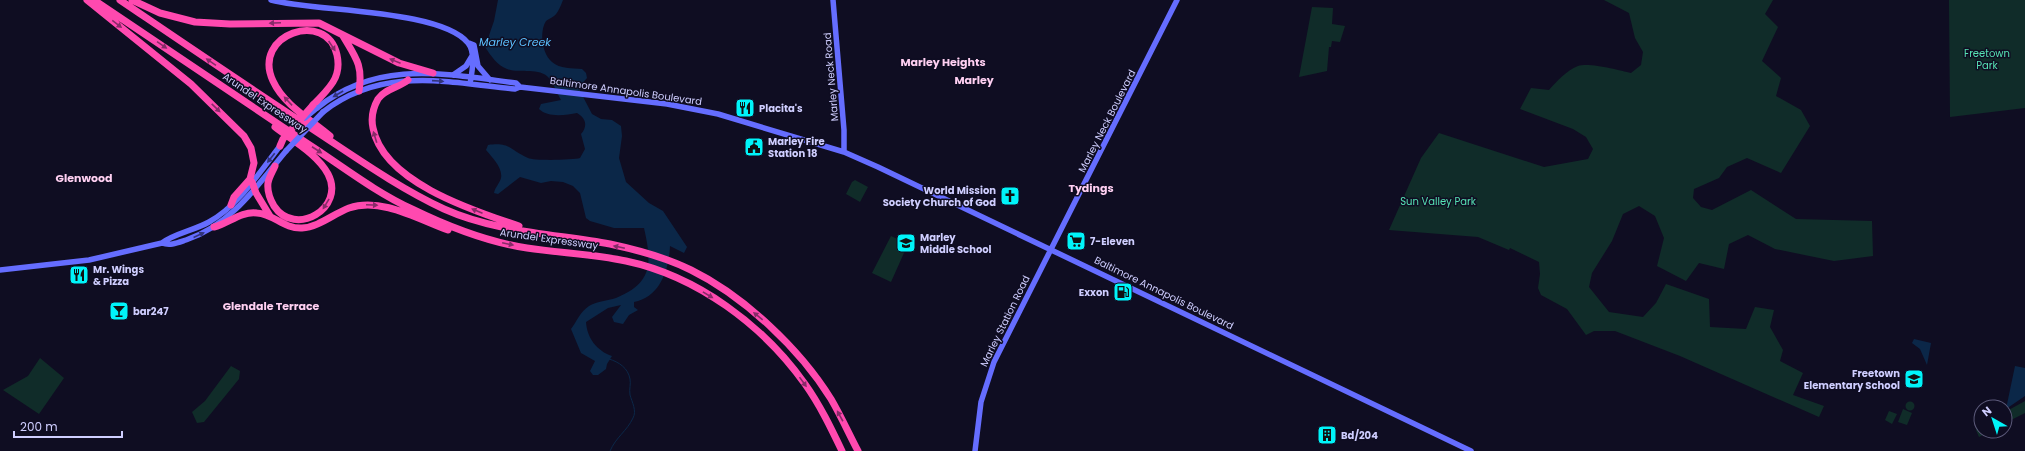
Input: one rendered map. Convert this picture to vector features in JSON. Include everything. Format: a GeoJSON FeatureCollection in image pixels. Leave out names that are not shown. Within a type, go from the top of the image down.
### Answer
{"type":"FeatureCollection","features":[{"type":"Feature","properties":{"kind":"highway"},"geometry":{"type":"LineString","coordinates":[[86,0],[191,84],[244,136],[251,148],[254,163],[250,179],[234,197],[231,205]]}},
{"type":"Feature","properties":{"kind":"highway","name":"Arundel Expressway"},"geometry":{"type":"LineString","coordinates":[[94,0],[261,113],[396,201],[450,226],[476,236],[528,248],[598,256],[640,264],[673,277],[722,304],[749,323],[786,359],[810,392],[842,451]]}},
{"type":"Feature","properties":{"kind":"highway","name":"Arundel Expressway"},"geometry":{"type":"LineString","coordinates":[[120,0],[337,145],[404,188],[446,210],[503,227],[643,252],[676,263],[714,283],[736,298],[766,323],[815,377],[830,399],[858,451]]}},
{"type":"Feature","properties":{"kind":"highway"},"geometry":{"type":"LineString","coordinates":[[132,0],[160,13],[195,22],[319,23],[398,63],[432,74]]}},
{"type":"Feature","properties":{"kind":"highway"},"geometry":{"type":"LineString","coordinates":[[283,149],[283,138],[315,106],[334,81],[338,66],[336,52],[331,43],[323,36],[312,31],[296,31],[282,38],[272,51],[270,61],[271,76],[279,91],[291,104],[329,136],[337,145]]}},
{"type":"Feature","properties":{"kind":"highway"},"geometry":{"type":"LineString","coordinates":[[342,34],[357,59],[360,70],[359,91]]}},
{"type":"Feature","properties":{"kind":"highway"},"geometry":{"type":"LineString","coordinates":[[408,80],[386,92],[375,105],[372,115],[374,137],[385,156],[405,174],[442,195],[478,212],[540,234]]}},
{"type":"Feature","properties":{"kind":"highway"},"geometry":{"type":"LineString","coordinates":[[261,113],[265,120],[314,158],[328,175],[331,193],[329,201],[322,211],[308,219],[297,220],[287,217],[276,209],[268,192],[268,183],[275,166]]}},
{"type":"Feature","properties":{"kind":"highway"},"geometry":{"type":"LineString","coordinates":[[253,186],[270,216]]}},
{"type":"Feature","properties":{"kind":"highway"},"geometry":{"type":"LineString","coordinates":[[214,227],[245,214],[256,213],[270,216],[282,224],[293,228],[304,228],[314,226],[354,207],[373,205],[390,208],[469,238],[476,236]]}},
{"type":"Feature","properties":{"kind":"main road"},"geometry":{"type":"LineString","coordinates":[[271,0],[423,20],[451,30],[474,45],[478,66],[490,80]]}},
{"type":"Feature","properties":{"kind":"main road","name":"Marley Neck Road"},"geometry":{"type":"LineString","coordinates":[[833,0],[844,130],[844,152]]}},
{"type":"Feature","properties":{"kind":"main road","name":"Marley Neck Boulevard"},"geometry":{"type":"LineString","coordinates":[[1052,249],[1177,0]]}},
{"type":"Feature","properties":{"kind":"main road"},"geometry":{"type":"LineString","coordinates":[[469,43],[472,56],[470,81]]}},
{"type":"Feature","properties":{"kind":"main road"},"geometry":{"type":"LineString","coordinates":[[453,75],[466,66],[469,58],[472,56]]}},
{"type":"Feature","properties":{"kind":"main road","name":"Baltimore Annapolis Boulevard"},"geometry":{"type":"LineString","coordinates":[[315,106],[360,83],[393,75],[432,74],[453,75],[470,81],[515,89],[520,87],[588,94],[667,104],[718,114],[844,152],[1052,249],[1196,318],[1273,358],[1471,451]]}},
{"type":"Feature","properties":{"kind":"main road","name":"Baltimore Annapolis Boulevard"},"geometry":{"type":"LineString","coordinates":[[162,243],[168,246],[182,242],[214,227],[237,209],[253,186],[283,149],[323,112],[339,100],[359,91],[382,84],[408,80],[490,80],[516,83],[520,87]]}},
{"type":"Feature","properties":{"kind":"main road","name":"Baltimore Annapolis Boulevard"},"geometry":{"type":"LineString","coordinates":[[0,270],[89,260],[162,243],[167,239],[188,233],[210,222],[253,186],[275,166],[283,149]]}},
{"type":"Feature","properties":{"kind":"main road","name":"Marley Station Road"},"geometry":{"type":"LineString","coordinates":[[975,451],[981,402],[994,362],[1052,249]]}},
{"type":"Feature","properties":{"kind":"green space","name":"Sun Valley Park"},"geometry":{"type":"Polygon","coordinates":[[[1604,0],[1773,0],[1765,14],[1778,27],[1762,61],[1781,78],[1776,96],[1801,110],[1810,126],[1781,173],[1747,158],[1727,167],[1719,178],[1694,189],[1693,198],[1701,207],[1712,210],[1751,190],[1796,219],[1872,221],[1873,256],[1834,261],[1775,249],[1748,235],[1729,244],[1724,269],[1699,263],[1686,281],[1657,266],[1664,238],[1655,216],[1639,206],[1623,214],[1612,241],[1592,273],[1589,287],[1609,312],[1643,317],[1656,303],[1666,284],[1709,299],[1710,327],[1746,329],[1755,307],[1774,310],[1770,327],[1783,350],[1780,361],[1803,373],[1793,395],[1824,406],[1819,417],[1680,356],[1615,331],[1594,331],[1586,335],[1567,309],[1541,295],[1538,288],[1540,274],[1539,262],[1510,248],[1509,250],[1478,237],[1389,230],[1421,158],[1439,133],[1544,167],[1588,159],[1593,149],[1586,137],[1573,129],[1520,109],[1531,88],[1549,90],[1566,73],[1578,66],[1589,65],[1612,68],[1631,73],[1641,65],[1643,52],[1635,38],[1629,13],[1604,0]]]}},
{"type":"Feature","properties":{"kind":"green space","name":"Freetown Park"},"geometry":{"type":"Polygon","coordinates":[[[1949,0],[2025,0],[2025,108],[1950,117],[1949,0]]]}},
{"type":"Feature","properties":{"kind":"green space"},"geometry":{"type":"Polygon","coordinates":[[[1312,7],[1333,8],[1332,24],[1345,26],[1340,42],[1332,41],[1331,47],[1329,47],[1327,71],[1299,77],[1312,7]]]}},
{"type":"Feature","properties":{"kind":"green space"},"geometry":{"type":"Polygon","coordinates":[[[855,180],[868,187],[860,202],[846,194],[852,182],[855,180]]]}},
{"type":"Feature","properties":{"kind":"green space"},"geometry":{"type":"Polygon","coordinates":[[[891,236],[908,244],[891,282],[872,273],[891,236]]]}},
{"type":"Feature","properties":{"kind":"green space"},"geometry":{"type":"Polygon","coordinates":[[[40,358],[64,378],[39,414],[3,390],[28,376],[40,358]]]}},
{"type":"Feature","properties":{"kind":"green space"},"geometry":{"type":"Polygon","coordinates":[[[231,366],[240,371],[239,379],[204,422],[197,423],[192,412],[205,401],[231,366]]]}},
{"type":"Feature","properties":{"kind":"green space"},"geometry":{"type":"Polygon","coordinates":[[[1910,401],[1915,406],[1910,411],[1905,406],[1910,401]]]}},
{"type":"Feature","properties":{"kind":"green space"},"geometry":{"type":"Polygon","coordinates":[[[2025,401],[2025,413],[2013,419],[2013,408],[2025,401]]]}},
{"type":"Feature","properties":{"kind":"green space"},"geometry":{"type":"Polygon","coordinates":[[[1903,409],[1912,413],[1907,425],[1898,422],[1903,409]]]}},
{"type":"Feature","properties":{"kind":"green space"},"geometry":{"type":"Polygon","coordinates":[[[1889,411],[1897,414],[1892,424],[1885,420],[1889,411]]]}},
{"type":"Feature","properties":{"kind":"water","name":"Marley Creek"},"geometry":{"type":"Polygon","coordinates":[[[498,0],[563,0],[557,13],[546,21],[544,26],[542,37],[546,54],[552,62],[559,66],[582,69],[586,73],[587,78],[580,86],[580,91],[592,114],[601,119],[612,120],[621,126],[622,136],[619,158],[626,182],[649,203],[663,211],[687,247],[684,253],[670,246],[668,264],[657,288],[650,295],[634,302],[634,307],[638,310],[629,315],[623,324],[614,322],[612,317],[621,305],[608,308],[586,322],[588,333],[597,347],[612,356],[606,369],[598,375],[593,375],[590,371],[595,361],[581,353],[571,329],[586,308],[592,304],[616,298],[628,292],[637,286],[643,278],[647,270],[648,262],[647,240],[644,228],[614,228],[590,221],[586,218],[580,193],[573,186],[563,182],[551,181],[541,183],[520,177],[498,194],[494,193],[501,178],[501,174],[496,163],[486,150],[488,145],[496,144],[510,147],[528,158],[537,160],[576,159],[580,158],[585,149],[581,134],[585,128],[585,122],[580,115],[577,113],[552,115],[539,109],[541,104],[561,100],[549,78],[540,73],[507,69],[494,60],[485,47],[494,21],[498,0]]]}},
{"type":"Feature","properties":{"kind":"water"},"geometry":{"type":"Polygon","coordinates":[[[1914,339],[1931,343],[1927,365],[1920,349],[1912,343],[1914,339]]]}},
{"type":"Feature","properties":{"kind":"water"},"geometry":{"type":"Polygon","coordinates":[[[2015,366],[2025,368],[2025,396],[2013,404],[2013,399],[2008,399],[2015,366]]]}},
{"type":"Feature","properties":{"kind":"waterway","name":"Marley Creek"},"geometry":{"type":"LineString","coordinates":[[609,359],[622,366],[629,375],[630,395],[634,406],[634,415],[631,423],[615,442],[610,451]]}},
{"type":"Feature","properties":{"kind":"place","name":"Placita's"},"geometry":{"type":"Point","coordinates":[745,108]}},
{"type":"Feature","properties":{"kind":"place","name":"Marley Fire Station 18"},"geometry":{"type":"Point","coordinates":[754,147]}},
{"type":"Feature","properties":{"kind":"place","name":"World Mission Society Church of God"},"geometry":{"type":"Point","coordinates":[1010,196]}},
{"type":"Feature","properties":{"kind":"place","name":"7-Eleven"},"geometry":{"type":"Point","coordinates":[1076,241]}},
{"type":"Feature","properties":{"kind":"place","name":"Marley Middle School"},"geometry":{"type":"Point","coordinates":[906,243]}},
{"type":"Feature","properties":{"kind":"place","name":"Mr. Wings & Pizza"},"geometry":{"type":"Point","coordinates":[79,275]}},
{"type":"Feature","properties":{"kind":"place","name":"Exxon"},"geometry":{"type":"Point","coordinates":[1123,292]}},
{"type":"Feature","properties":{"kind":"place","name":"bar247"},"geometry":{"type":"Point","coordinates":[119,311]}},
{"type":"Feature","properties":{"kind":"place","name":"Freetown Elementary School"},"geometry":{"type":"Point","coordinates":[1914,379]}},
{"type":"Feature","properties":{"kind":"place","name":"Bd/204"},"geometry":{"type":"Point","coordinates":[1327,435]}},
{"type":"Feature","properties":{"kind":"district","name":"Marley Heights"},"geometry":{"type":"Point","coordinates":[943,62]}},
{"type":"Feature","properties":{"kind":"district","name":"Marley"},"geometry":{"type":"Point","coordinates":[974,80]}},
{"type":"Feature","properties":{"kind":"district","name":"Glenwood"},"geometry":{"type":"Point","coordinates":[84,178]}},
{"type":"Feature","properties":{"kind":"district","name":"Tydings"},"geometry":{"type":"Point","coordinates":[1091,188]}},
{"type":"Feature","properties":{"kind":"district","name":"Glendale Terrace"},"geometry":{"type":"Point","coordinates":[271,306]}}]}
